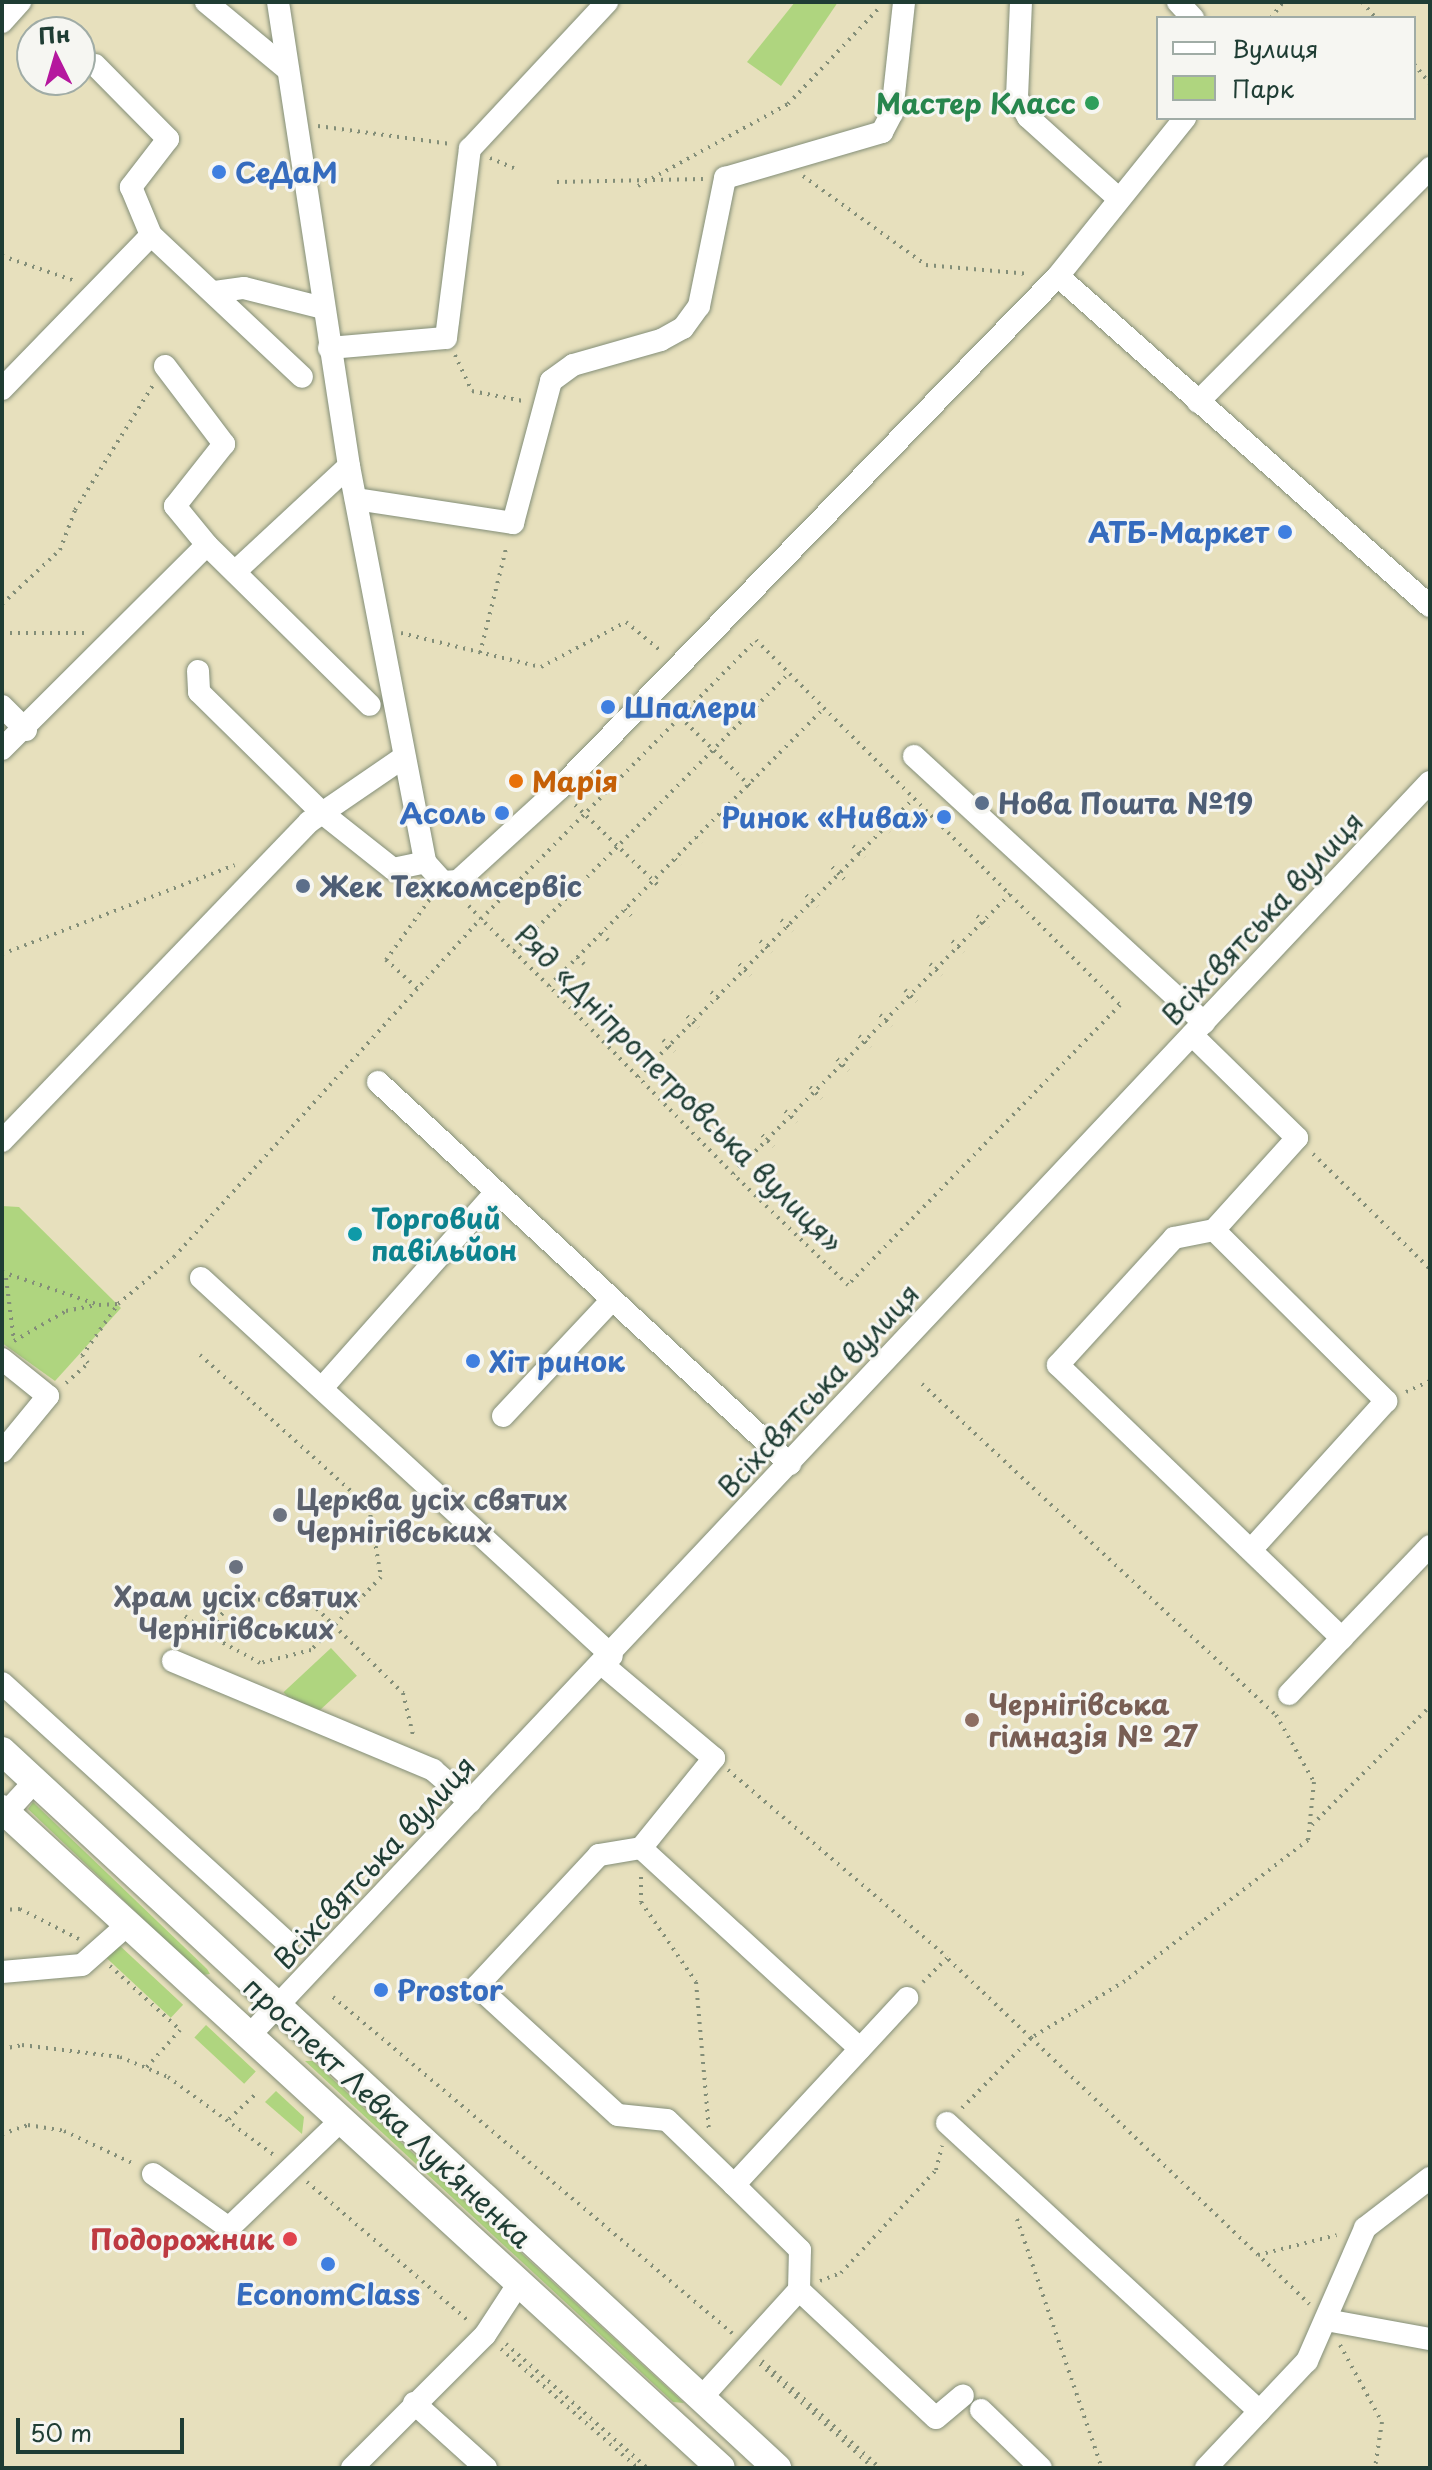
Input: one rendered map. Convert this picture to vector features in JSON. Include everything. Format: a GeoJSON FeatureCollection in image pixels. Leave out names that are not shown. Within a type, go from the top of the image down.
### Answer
{"type":"FeatureCollection","features":[{"type":"Feature","properties":{"kind":"main road","name":"проспект Левка Лукʼяненка"},"geometry":{"type":"LineString","coordinates":[[2,1751],[275,2010],[777,2468]]}},
{"type":"Feature","properties":{"kind":"main road","name":"проспект Левка Лукʼяненка"},"geometry":{"type":"LineString","coordinates":[[3,1813],[721,2468]]}},
{"type":"Feature","properties":{"kind":"street"},"geometry":{"type":"LineString","coordinates":[[2,22],[20,2]]}},
{"type":"Feature","properties":{"kind":"street"},"geometry":{"type":"LineString","coordinates":[[206,2],[287,69]]}},
{"type":"Feature","properties":{"kind":"street"},"geometry":{"type":"LineString","coordinates":[[278,2],[349,466],[425,862],[443,882],[458,881],[537,809],[680,666],[1058,276],[1183,120]]}},
{"type":"Feature","properties":{"kind":"street"},"geometry":{"type":"LineString","coordinates":[[329,348],[446,338],[470,149],[607,2]]}},
{"type":"Feature","properties":{"kind":"street"},"geometry":{"type":"LineString","coordinates":[[356,499],[513,523],[541,405],[551,381],[573,365],[683,328],[699,306],[725,178],[785,163],[882,132],[892,113],[904,2]]}},
{"type":"Feature","properties":{"kind":"street"},"geometry":{"type":"LineString","coordinates":[[1021,2],[1017,98],[1028,117],[1118,198]]}},
{"type":"Feature","properties":{"kind":"street"},"geometry":{"type":"LineString","coordinates":[[96,66],[168,139],[131,187],[151,235],[302,377]]}},
{"type":"Feature","properties":{"kind":"street"},"geometry":{"type":"LineString","coordinates":[[1198,402],[1430,168]]}},
{"type":"Feature","properties":{"kind":"street"},"geometry":{"type":"LineString","coordinates":[[2,389],[151,235]]}},
{"type":"Feature","properties":{"kind":"street"},"geometry":{"type":"LineString","coordinates":[[1058,276],[1430,606]]}},
{"type":"Feature","properties":{"kind":"street"},"geometry":{"type":"LineString","coordinates":[[215,292],[244,288],[323,308]]}},
{"type":"Feature","properties":{"kind":"street"},"geometry":{"type":"LineString","coordinates":[[165,366],[224,444],[175,506],[207,545],[238,569],[370,705]]}},
{"type":"Feature","properties":{"kind":"street"},"geometry":{"type":"LineString","coordinates":[[238,569],[349,466]]}},
{"type":"Feature","properties":{"kind":"street"},"geometry":{"type":"LineString","coordinates":[[2,749],[26,730],[207,545]]}},
{"type":"Feature","properties":{"kind":"street"},"geometry":{"type":"LineString","coordinates":[[198,671],[199,692],[321,812],[393,869],[425,862]]}},
{"type":"Feature","properties":{"kind":"street"},"geometry":{"type":"LineString","coordinates":[[2,706],[26,730]]}},
{"type":"Feature","properties":{"kind":"street"},"geometry":{"type":"LineString","coordinates":[[914,756],[1198,1029],[1297,1138],[1214,1230],[1174,1238],[1058,1365],[1342,1638]]}},
{"type":"Feature","properties":{"kind":"street"},"geometry":{"type":"LineString","coordinates":[[2,1141],[321,812],[404,757]]}},
{"type":"Feature","properties":{"kind":"street","name":"Всіхсвятська вулиця"},"geometry":{"type":"LineString","coordinates":[[248,2037],[608,1660],[1430,782]]}},
{"type":"Feature","properties":{"kind":"street"},"geometry":{"type":"LineString","coordinates":[[378,1082],[610,1302],[790,1464]]}},
{"type":"Feature","properties":{"kind":"street"},"geometry":{"type":"LineString","coordinates":[[322,1388],[495,1193]]}},
{"type":"Feature","properties":{"kind":"street"},"geometry":{"type":"LineString","coordinates":[[1214,1230],[1386,1401],[1251,1550]]}},
{"type":"Feature","properties":{"kind":"street"},"geometry":{"type":"LineString","coordinates":[[201,1278],[714,1758],[641,1848],[599,1855],[477,1986],[618,2115],[667,2120],[800,2250],[799,2290],[701,2398]]}},
{"type":"Feature","properties":{"kind":"street"},"geometry":{"type":"LineString","coordinates":[[503,1416],[610,1302]]}},
{"type":"Feature","properties":{"kind":"street"},"geometry":{"type":"LineString","coordinates":[[2,1452],[48,1396],[8,1349]]}},
{"type":"Feature","properties":{"kind":"street"},"geometry":{"type":"LineString","coordinates":[[1289,1694],[1430,1546]]}},
{"type":"Feature","properties":{"kind":"street"},"geometry":{"type":"LineString","coordinates":[[173,1661],[421,1764],[470,1802]]}},
{"type":"Feature","properties":{"kind":"street"},"geometry":{"type":"LineString","coordinates":[[2,1683],[67,1730],[287,1942]]}},
{"type":"Feature","properties":{"kind":"street"},"geometry":{"type":"LineString","coordinates":[[3,1813],[35,1781]]}},
{"type":"Feature","properties":{"kind":"street"},"geometry":{"type":"LineString","coordinates":[[641,1848],[860,2049]]}},
{"type":"Feature","properties":{"kind":"street"},"geometry":{"type":"LineString","coordinates":[[2,1972],[82,1965],[127,1925]]}},
{"type":"Feature","properties":{"kind":"street"},"geometry":{"type":"LineString","coordinates":[[734,2185],[907,1998]]}},
{"type":"Feature","properties":{"kind":"street"},"geometry":{"type":"LineString","coordinates":[[153,2174],[229,2228],[295,2172],[340,2121]]}},
{"type":"Feature","properties":{"kind":"street"},"geometry":{"type":"LineString","coordinates":[[947,2123],[1259,2411]]}},
{"type":"Feature","properties":{"kind":"street"},"geometry":{"type":"LineString","coordinates":[[1206,2468],[1307,2361],[1365,2228],[1430,2178]]}},
{"type":"Feature","properties":{"kind":"street"},"geometry":{"type":"LineString","coordinates":[[1399,2201],[1430,2196]]}},
{"type":"Feature","properties":{"kind":"street"},"geometry":{"type":"LineString","coordinates":[[352,2468],[489,2329],[519,2283]]}},
{"type":"Feature","properties":{"kind":"street"},"geometry":{"type":"LineString","coordinates":[[799,2290],[936,2418],[963,2395]]}},
{"type":"Feature","properties":{"kind":"street"},"geometry":{"type":"LineString","coordinates":[[1326,2320],[1430,2339]]}},
{"type":"Feature","properties":{"kind":"street"},"geometry":{"type":"LineString","coordinates":[[414,2403],[486,2468]]}},
{"type":"Feature","properties":{"kind":"street"},"geometry":{"type":"LineString","coordinates":[[981,2410],[1041,2468]]}},
{"type":"Feature","properties":{"kind":"path"},"geometry":{"type":"LineString","coordinates":[[638,186],[788,104],[886,2]]}},
{"type":"Feature","properties":{"kind":"path"},"geometry":{"type":"LineString","coordinates":[[1416,66],[1430,84]]}},
{"type":"Feature","properties":{"kind":"path"},"geometry":{"type":"LineString","coordinates":[[296,129],[420,135],[454,145]]}},
{"type":"Feature","properties":{"kind":"path"},"geometry":{"type":"LineString","coordinates":[[785,163],[926,265],[1058,276]]}},
{"type":"Feature","properties":{"kind":"path"},"geometry":{"type":"LineString","coordinates":[[557,182],[638,186],[697,180]]}},
{"type":"Feature","properties":{"kind":"path"},"geometry":{"type":"LineString","coordinates":[[2,256],[99,289]]}},
{"type":"Feature","properties":{"kind":"path"},"geometry":{"type":"LineString","coordinates":[[446,338],[472,391],[541,405]]}},
{"type":"Feature","properties":{"kind":"path"},"geometry":{"type":"LineString","coordinates":[[2,604],[60,550],[75,510],[165,366]]}},
{"type":"Feature","properties":{"kind":"path"},"geometry":{"type":"LineString","coordinates":[[480,653],[513,523]]}},
{"type":"Feature","properties":{"kind":"path"},"geometry":{"type":"LineString","coordinates":[[399,633],[541,667],[626,622],[680,666]]}},
{"type":"Feature","properties":{"kind":"path"},"geometry":{"type":"LineString","coordinates":[[2,633],[120,633]]}},
{"type":"Feature","properties":{"kind":"path"},"geometry":{"type":"LineString","coordinates":[[62,1387],[88,1363],[82,1356],[118,1304],[174,1257],[481,919],[756,640],[1010,894],[733,1174]]}},
{"type":"Feature","properties":{"kind":"path"},"geometry":{"type":"LineString","coordinates":[[514,951],[789,673]]}},
{"type":"Feature","properties":{"kind":"path"},"geometry":{"type":"LineString","coordinates":[[549,986],[824,708]]}},
{"type":"Feature","properties":{"kind":"path"},"geometry":{"type":"LineString","coordinates":[[680,717],[754,790]]}},
{"type":"Feature","properties":{"kind":"path"},"geometry":{"type":"LineString","coordinates":[[768,764],[773,770]]}},
{"type":"Feature","properties":{"kind":"path"},"geometry":{"type":"LineString","coordinates":[[638,1077],[914,798]]}},
{"type":"Feature","properties":{"kind":"path"},"geometry":{"type":"LineString","coordinates":[[575,804],[660,887]]}},
{"type":"Feature","properties":{"kind":"path"},"geometry":{"type":"LineString","coordinates":[[720,813],[726,819]]}},
{"type":"Feature","properties":{"kind":"path"},"geometry":{"type":"LineString","coordinates":[[878,821],[890,832]]}},
{"type":"Feature","properties":{"kind":"path"},"geometry":{"type":"LineString","coordinates":[[696,837],[702,843]]}},
{"type":"Feature","properties":{"kind":"path"},"geometry":{"type":"LineString","coordinates":[[853,846],[865,857]]}},
{"type":"Feature","properties":{"kind":"path"},"geometry":{"type":"LineString","coordinates":[[675,859],[681,865]]}},
{"type":"Feature","properties":{"kind":"path"},"geometry":{"type":"LineString","coordinates":[[2,954],[245,861]]}},
{"type":"Feature","properties":{"kind":"path"},"geometry":{"type":"LineString","coordinates":[[832,867],[844,879]]}},
{"type":"Feature","properties":{"kind":"path"},"geometry":{"type":"LineString","coordinates":[[417,988],[386,960],[443,882]]}},
{"type":"Feature","properties":{"kind":"path","name":"Ряд «Дніпропетровська вулиця»"},"geometry":{"type":"LineString","coordinates":[[465,902],[733,1174],[848,1285],[953,1173],[1120,1005],[1010,894]]}},
{"type":"Feature","properties":{"kind":"path"},"geometry":{"type":"LineString","coordinates":[[806,895],[817,906]]}},
{"type":"Feature","properties":{"kind":"path"},"geometry":{"type":"LineString","coordinates":[[625,909],[631,916]]}},
{"type":"Feature","properties":{"kind":"path"},"geometry":{"type":"LineString","coordinates":[[977,916],[989,927]]}},
{"type":"Feature","properties":{"kind":"path"},"geometry":{"type":"LineString","coordinates":[[781,920],[793,931]]}},
{"type":"Feature","properties":{"kind":"path"},"geometry":{"type":"LineString","coordinates":[[601,933],[608,940]]}},
{"type":"Feature","properties":{"kind":"path"},"geometry":{"type":"LineString","coordinates":[[760,941],[772,952]]}},
{"type":"Feature","properties":{"kind":"path"},"geometry":{"type":"LineString","coordinates":[[952,941],[964,952]]}},
{"type":"Feature","properties":{"kind":"path"},"geometry":{"type":"LineString","coordinates":[[577,957],[584,964]]}},
{"type":"Feature","properties":{"kind":"path"},"geometry":{"type":"LineString","coordinates":[[739,964],[750,975]]}},
{"type":"Feature","properties":{"kind":"path"},"geometry":{"type":"LineString","coordinates":[[930,964],[942,975]]}},
{"type":"Feature","properties":{"kind":"path"},"geometry":{"type":"LineString","coordinates":[[905,990],[916,1001]]}},
{"type":"Feature","properties":{"kind":"path"},"geometry":{"type":"LineString","coordinates":[[711,992],[722,1002]]}},
{"type":"Feature","properties":{"kind":"path"},"geometry":{"type":"LineString","coordinates":[[880,1015],[892,1026]]}},
{"type":"Feature","properties":{"kind":"path"},"geometry":{"type":"LineString","coordinates":[[687,1016],[698,1027]]}},
{"type":"Feature","properties":{"kind":"path"},"geometry":{"type":"LineString","coordinates":[[859,1036],[871,1047]]}},
{"type":"Feature","properties":{"kind":"path"},"geometry":{"type":"LineString","coordinates":[[663,1040],[674,1051]]}},
{"type":"Feature","properties":{"kind":"path"},"geometry":{"type":"LineString","coordinates":[[837,1059],[848,1070]]}},
{"type":"Feature","properties":{"kind":"path"},"geometry":{"type":"LineString","coordinates":[[810,1087],[821,1098]]}},
{"type":"Feature","properties":{"kind":"path"},"geometry":{"type":"LineString","coordinates":[[785,1111],[797,1122]]}},
{"type":"Feature","properties":{"kind":"path"},"geometry":{"type":"LineString","coordinates":[[762,1135],[773,1146]]}},
{"type":"Feature","properties":{"kind":"path"},"geometry":{"type":"LineString","coordinates":[[1297,1138],[1430,1269]]}},
{"type":"Feature","properties":{"kind":"path"},"geometry":{"type":"LineString","coordinates":[[99,1305],[3,1276],[8,1349],[66,1311],[118,1304]]}},
{"type":"Feature","properties":{"kind":"path"},"geometry":{"type":"LineString","coordinates":[[185,1616],[207,1634],[260,1663],[311,1650],[381,1577],[369,1507],[200,1355]]}},
{"type":"Feature","properties":{"kind":"path"},"geometry":{"type":"LineString","coordinates":[[799,2290],[841,2273],[936,2170],[947,2123],[1031,2038],[1237,1898],[1308,1840],[1310,1826],[1314,1782],[1276,1715],[922,1384]]}},
{"type":"Feature","properties":{"kind":"path"},"geometry":{"type":"LineString","coordinates":[[207,1634],[234,1598],[311,1603],[403,1693],[421,1764]]}},
{"type":"Feature","properties":{"kind":"path"},"geometry":{"type":"LineString","coordinates":[[1310,1826],[1430,1706]]}},
{"type":"Feature","properties":{"kind":"path"},"geometry":{"type":"LineString","coordinates":[[714,1758],[947,1958],[1326,2320],[1382,2422],[1375,2468]]}},
{"type":"Feature","properties":{"kind":"path"},"geometry":{"type":"LineString","coordinates":[[641,1848],[641,1902],[696,1982],[710,2161]]}},
{"type":"Feature","properties":{"kind":"path"},"geometry":{"type":"LineString","coordinates":[[907,1998],[947,1958]]}},
{"type":"Feature","properties":{"kind":"path"},"geometry":{"type":"LineString","coordinates":[[333,1997],[746,2348],[880,2468]]}},
{"type":"Feature","properties":{"kind":"path"},"geometry":{"type":"LineString","coordinates":[[146,2068],[180,2030]]}},
{"type":"Feature","properties":{"kind":"path"},"geometry":{"type":"LineString","coordinates":[[2,2049],[80,2049],[146,2068],[229,2119],[295,2172]]}},
{"type":"Feature","properties":{"kind":"path"},"geometry":{"type":"LineString","coordinates":[[229,2119],[255,2095]]}},
{"type":"Feature","properties":{"kind":"path"},"geometry":{"type":"LineString","coordinates":[[2,2134],[28,2125],[64,2131],[153,2174]]}},
{"type":"Feature","properties":{"kind":"path"},"geometry":{"type":"LineString","coordinates":[[1003,2174],[1102,2468]]}},
{"type":"Feature","properties":{"kind":"path"},"geometry":{"type":"LineString","coordinates":[[1258,2255],[1365,2228]]}},
{"type":"Feature","properties":{"kind":"path"},"geometry":{"type":"LineString","coordinates":[[489,2329],[647,2468]]}},
{"type":"Feature","properties":{"kind":"path"},"geometry":{"type":"LineString","coordinates":[[746,2348],[873,2468]]}},
{"type":"Feature","properties":{"kind":"green space"},"geometry":{"type":"Polygon","coordinates":[[[795,2],[838,2],[781,86],[747,62],[795,2]]]}},
{"type":"Feature","properties":{"kind":"green space"},"geometry":{"type":"Polygon","coordinates":[[[2,1206],[19,1207],[121,1308],[55,1381],[2,1343],[2,1206]]]}},
{"type":"Feature","properties":{"kind":"green space"},"geometry":{"type":"Polygon","coordinates":[[[331,1648],[357,1676],[309,1720],[283,1692],[331,1648]]]}},
{"type":"Feature","properties":{"kind":"green space"},"geometry":{"type":"Polygon","coordinates":[[[33,1802],[210,1974],[202,1975],[28,1809],[33,1802]]]}},
{"type":"Feature","properties":{"kind":"green space"},"geometry":{"type":"Polygon","coordinates":[[[118,1944],[183,2005],[171,2018],[106,1957],[118,1944]]]}},
{"type":"Feature","properties":{"kind":"green space"},"geometry":{"type":"Polygon","coordinates":[[[206,2025],[256,2071],[244,2084],[194,2037],[206,2025]]]}},
{"type":"Feature","properties":{"kind":"green space"},"geometry":{"type":"Polygon","coordinates":[[[305,2061],[313,2061],[684,2403],[673,2402],[305,2061]]]}},
{"type":"Feature","properties":{"kind":"green space"},"geometry":{"type":"Polygon","coordinates":[[[276,2091],[304,2117],[302,2134],[265,2102],[276,2091]]]}},
{"type":"Feature","properties":{"kind":"place","name":"Мастер Класс"},"geometry":{"type":"Point","coordinates":[1092,103]}},
{"type":"Feature","properties":{"kind":"place","name":"СеДаМ"},"geometry":{"type":"Point","coordinates":[219,172]}},
{"type":"Feature","properties":{"kind":"place","name":"АТБ-Маркет"},"geometry":{"type":"Point","coordinates":[1285,532]}},
{"type":"Feature","properties":{"kind":"place","name":"Шпалери"},"geometry":{"type":"Point","coordinates":[608,707]}},
{"type":"Feature","properties":{"kind":"place","name":"Марія"},"geometry":{"type":"Point","coordinates":[516,781]}},
{"type":"Feature","properties":{"kind":"place","name":"Нова Пошта №19"},"geometry":{"type":"Point","coordinates":[982,803]}},
{"type":"Feature","properties":{"kind":"place","name":"Асоль"},"geometry":{"type":"Point","coordinates":[502,813]}},
{"type":"Feature","properties":{"kind":"place","name":"Ринок «Нива»"},"geometry":{"type":"Point","coordinates":[944,817]}},
{"type":"Feature","properties":{"kind":"place","name":"Жек Техкомсервіс"},"geometry":{"type":"Point","coordinates":[303,886]}},
{"type":"Feature","properties":{"kind":"place","name":"Торговий павільйон"},"geometry":{"type":"Point","coordinates":[355,1234]}},
{"type":"Feature","properties":{"kind":"place","name":"Хіт ринок"},"geometry":{"type":"Point","coordinates":[473,1361]}},
{"type":"Feature","properties":{"kind":"place","name":"Церква усіх святих Чернігівських"},"geometry":{"type":"Point","coordinates":[280,1515]}},
{"type":"Feature","properties":{"kind":"place","name":"Храм усіх святих Чернігівських"},"geometry":{"type":"Point","coordinates":[236,1567]}},
{"type":"Feature","properties":{"kind":"place","name":"Чернігівська гімназія № 27"},"geometry":{"type":"Point","coordinates":[972,1720]}},
{"type":"Feature","properties":{"kind":"place","name":"Prostor"},"geometry":{"type":"Point","coordinates":[381,1990]}},
{"type":"Feature","properties":{"kind":"place","name":"Подорожник"},"geometry":{"type":"Point","coordinates":[290,2239]}},
{"type":"Feature","properties":{"kind":"place","name":"EconomClass"},"geometry":{"type":"Point","coordinates":[328,2264]}}]}
